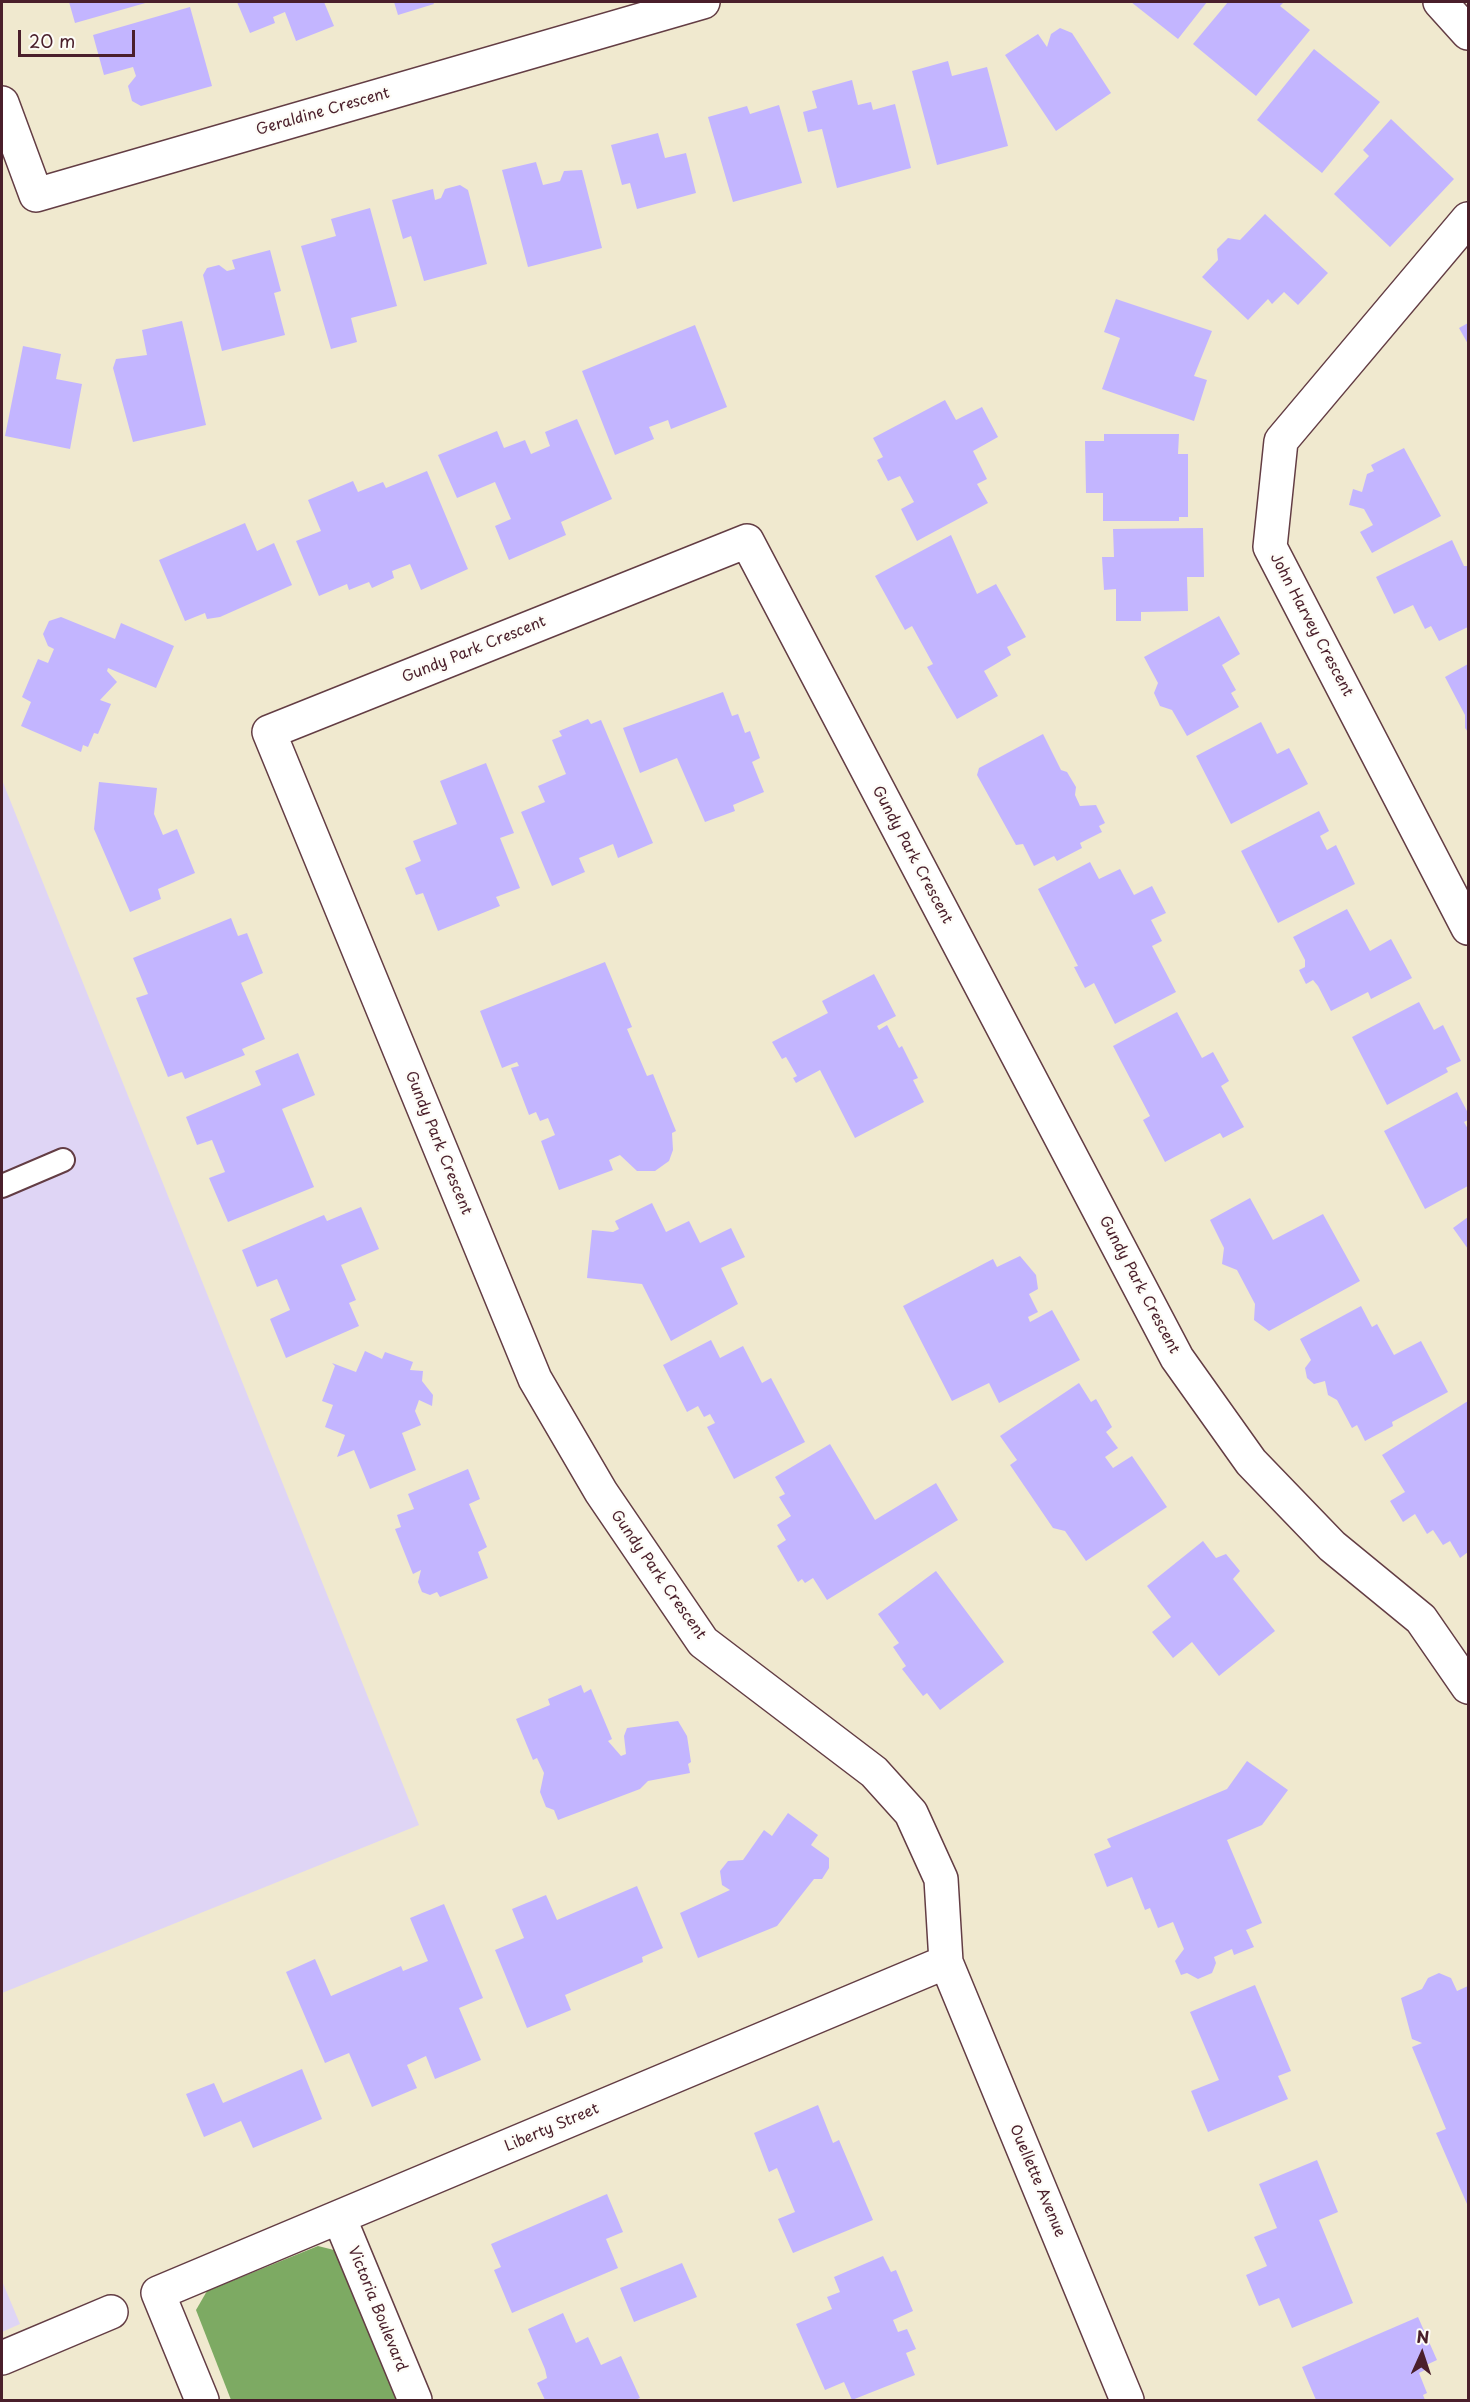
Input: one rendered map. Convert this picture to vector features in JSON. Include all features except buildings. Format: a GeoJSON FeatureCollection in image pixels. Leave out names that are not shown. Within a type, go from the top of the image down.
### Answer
{"type":"FeatureCollection","features":[{"type":"Feature","properties":{"kind":"street","name":"Geraldine Crescent"},"geometry":{"type":"LineString","coordinates":[[2,103],[36,195],[703,2]]}},
{"type":"Feature","properties":{"kind":"street"},"geometry":{"type":"LineString","coordinates":[[1440,2],[1468,33]]}},
{"type":"Feature","properties":{"kind":"street","name":"John Harvey Crescent"},"geometry":{"type":"LineString","coordinates":[[1468,219],[1281,441],[1270,547],[1468,928]]}},
{"type":"Feature","properties":{"kind":"street","name":"Gundy Park Crescent"},"geometry":{"type":"LineString","coordinates":[[946,1962],[941,1879],[911,1813],[874,1772],[704,1642],[601,1492],[535,1379],[269,732],[747,541],[1177,1358],[1251,1462],[1332,1546],[1421,1620],[1468,1687]]}},
{"type":"Feature","properties":{"kind":"street","name":"Liberty Street"},"geometry":{"type":"LineString","coordinates":[[202,2400],[158,2293],[946,1962]]}},
{"type":"Feature","properties":{"kind":"street","name":"Ouellette Avenue"},"geometry":{"type":"LineString","coordinates":[[946,1962],[1127,2400]]}},
{"type":"Feature","properties":{"kind":"street","name":"Victoria Boulevard"},"geometry":{"type":"LineString","coordinates":[[339,2217],[415,2400]]}},
{"type":"Feature","properties":{"kind":"street"},"geometry":{"type":"LineString","coordinates":[[2,2358],[111,2312]]}},
{"type":"Feature","properties":{"kind":"lane"},"geometry":{"type":"LineString","coordinates":[[2,1186],[63,1160]]}},
{"type":"Feature","properties":{"kind":"shaded area"},"geometry":{"type":"Polygon","coordinates":[[[2,780],[419,1825],[2,1993],[2,780]]]}},
{"type":"Feature","properties":{"kind":"shaded area"},"geometry":{"type":"Polygon","coordinates":[[[2,2281],[20,2324],[2,2332],[2,2281]]]}},
{"type":"Feature","properties":{"kind":"green space"},"geometry":{"type":"Polygon","coordinates":[[[318,2246],[338,2251],[403,2400],[231,2400],[196,2310],[207,2291],[318,2246]]]}}]}
